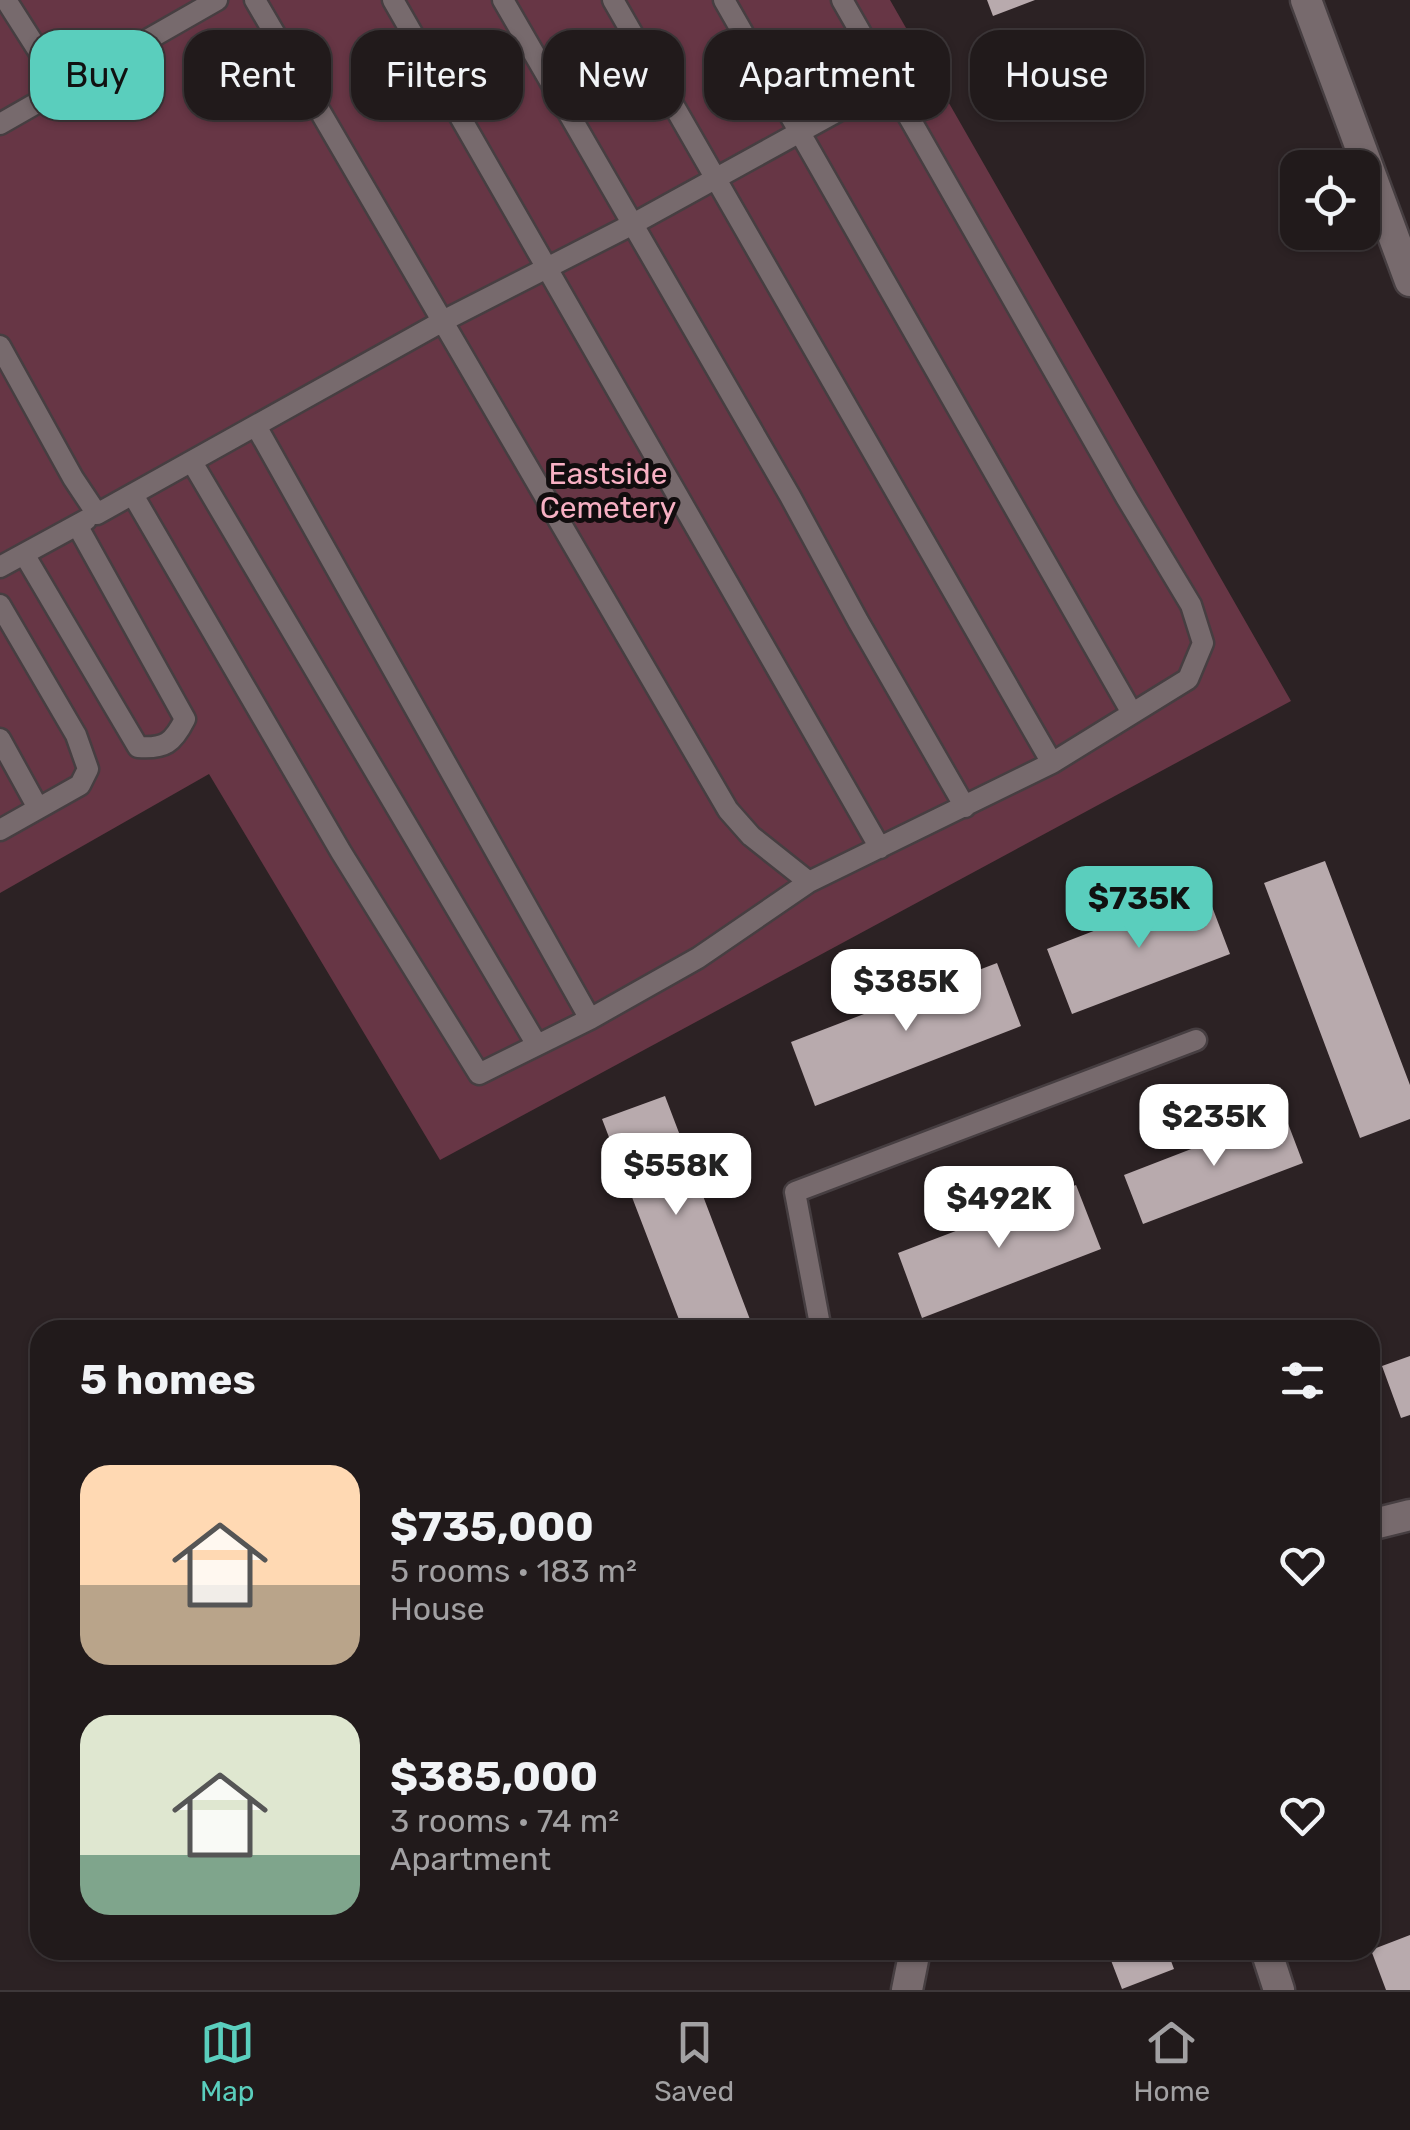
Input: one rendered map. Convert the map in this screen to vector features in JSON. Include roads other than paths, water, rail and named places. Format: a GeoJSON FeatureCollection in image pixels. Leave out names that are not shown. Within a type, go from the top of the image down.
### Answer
{"type":"FeatureCollection","features":[{"type":"Feature","properties":{"kind":"street"},"geometry":{"type":"LineString","coordinates":[[1306,0],[1400,225],[1410,281]]}},
{"type":"Feature","properties":{"kind":"street"},"geometry":{"type":"LineString","coordinates":[[1380,1523],[1410,1515]]}},
{"type":"Feature","properties":{"kind":"street"},"geometry":{"type":"LineString","coordinates":[[906,1990],[912,1960]]}},
{"type":"Feature","properties":{"kind":"street"},"geometry":{"type":"LineString","coordinates":[[1269,1960],[1279,1990]]}},
{"type":"Feature","properties":{"kind":"lane"},"geometry":{"type":"LineString","coordinates":[[6,0],[30,38]]}},
{"type":"Feature","properties":{"kind":"lane"},"geometry":{"type":"LineString","coordinates":[[164,30],[217,0]]}},
{"type":"Feature","properties":{"kind":"lane"},"geometry":{"type":"LineString","coordinates":[[256,0],[728,810],[751,836],[809,882]]}},
{"type":"Feature","properties":{"kind":"lane"},"geometry":{"type":"LineString","coordinates":[[393,0],[880,848]]}},
{"type":"Feature","properties":{"kind":"lane"},"geometry":{"type":"LineString","coordinates":[[503,0],[965,806]]}},
{"type":"Feature","properties":{"kind":"lane"},"geometry":{"type":"LineString","coordinates":[[612,0],[1052,762]]}},
{"type":"Feature","properties":{"kind":"lane"},"geometry":{"type":"LineString","coordinates":[[724,0],[1132,713]]}},
{"type":"Feature","properties":{"kind":"lane"},"geometry":{"type":"LineString","coordinates":[[842,0],[859,30]]}},
{"type":"Feature","properties":{"kind":"lane"},"geometry":{"type":"LineString","coordinates":[[0,124],[30,107]]}},
{"type":"Feature","properties":{"kind":"lane"},"geometry":{"type":"LineString","coordinates":[[0,567],[443,321],[633,224],[823,120]]}},
{"type":"Feature","properties":{"kind":"lane"},"geometry":{"type":"LineString","coordinates":[[133,494],[341,852],[480,1074],[590,1019],[698,958],[809,882],[1052,762],[1188,679],[1203,643],[1190,605],[910,120]]}},
{"type":"Feature","properties":{"kind":"lane"},"geometry":{"type":"LineString","coordinates":[[0,346],[97,514]]}},
{"type":"Feature","properties":{"kind":"lane"},"geometry":{"type":"LineString","coordinates":[[256,426],[590,1019]]}},
{"type":"Feature","properties":{"kind":"lane"},"geometry":{"type":"LineString","coordinates":[[192,462],[538,1045]]}},
{"type":"Feature","properties":{"kind":"lane"},"geometry":{"type":"LineString","coordinates":[[24,554],[138,747],[158,748],[177,736],[185,719],[77,525]]}},
{"type":"Feature","properties":{"kind":"lane"},"geometry":{"type":"LineString","coordinates":[[0,605],[76,735],[88,769],[80,785],[0,830]]}},
{"type":"Feature","properties":{"kind":"lane"},"geometry":{"type":"LineString","coordinates":[[0,738],[38,808]]}},
{"type":"Feature","properties":{"kind":"lane"},"geometry":{"type":"LineString","coordinates":[[819,1320],[795,1192],[1196,1040]]}},
{"type":"Feature","properties":{"kind":"park label","name":"Eastside Cemetery"},"geometry":{"type":"Point","coordinates":[608,491]}}]}
